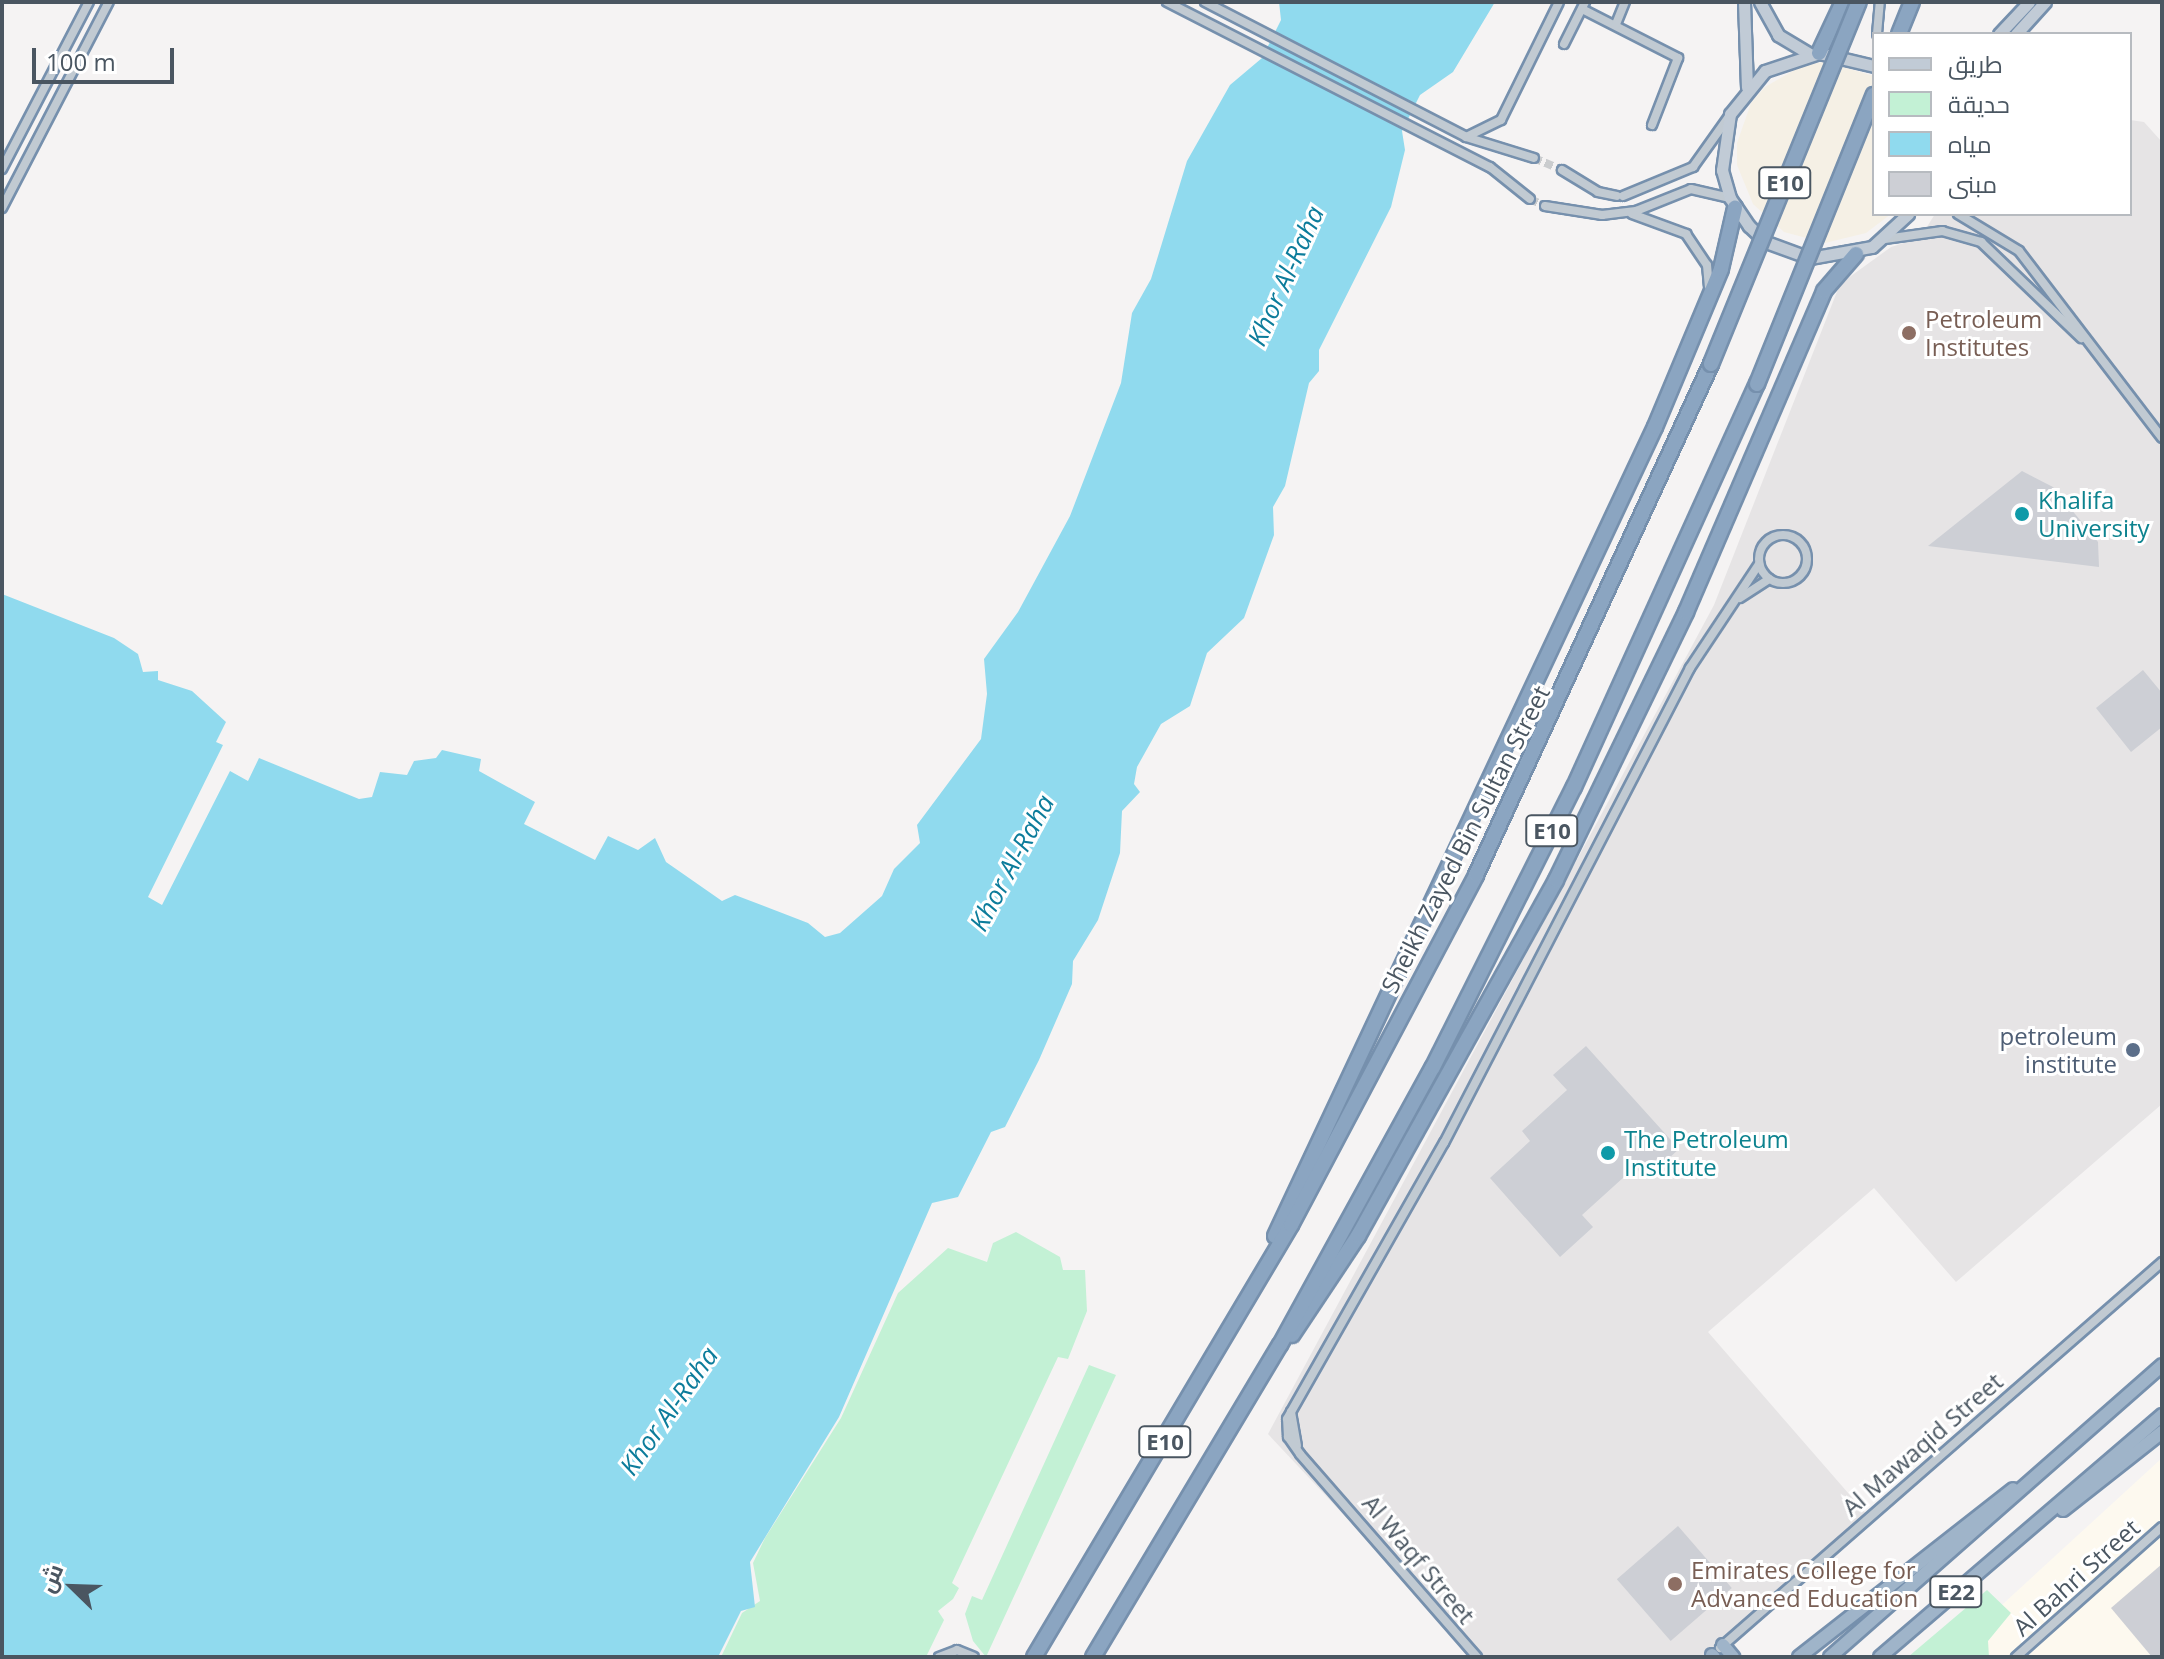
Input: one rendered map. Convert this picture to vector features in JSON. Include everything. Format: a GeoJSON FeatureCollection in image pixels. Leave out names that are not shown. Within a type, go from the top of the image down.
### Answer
{"type":"FeatureCollection","features":[{"type":"Feature","properties":{"kind":"highway"},"geometry":{"type":"LineString","coordinates":[[1814,53],[1843,2]]}},
{"type":"Feature","properties":{"kind":"highway","name":"Sheikh Zayed Bin Sultan Street"},"geometry":{"type":"LineString","coordinates":[[1034,1657],[1252,1287],[1476,875],[1711,364],[1859,2]]}},
{"type":"Feature","properties":{"kind":"highway"},"geometry":{"type":"LineString","coordinates":[[1900,32],[1912,2]]}},
{"type":"Feature","properties":{"kind":"highway","name":"E10"},"geometry":{"type":"LineString","coordinates":[[1093,1657],[1280,1345],[1433,1067],[1567,801],[1757,384],[1872,100]]}},
{"type":"Feature","properties":{"kind":"highway"},"geometry":{"type":"LineString","coordinates":[[1252,1287],[1583,587],[1726,257],[1732,203]]}},
{"type":"Feature","properties":{"kind":"highway"},"geometry":{"type":"LineString","coordinates":[[1280,1345],[1322,1297],[1486,1014],[1663,663],[1824,291],[1856,254]]}},
{"type":"Feature","properties":{"kind":"highway","name":"E22"},"geometry":{"type":"LineString","coordinates":[[1830,1657],[2162,1365]]}},
{"type":"Feature","properties":{"kind":"highway","name":"E22"},"geometry":{"type":"LineString","coordinates":[[1883,1657],[2162,1415]]}},
{"type":"Feature","properties":{"kind":"highway"},"geometry":{"type":"LineString","coordinates":[[2032,1528],[2084,1496],[2162,1432]]}},
{"type":"Feature","properties":{"kind":"highway"},"geometry":{"type":"LineString","coordinates":[[1799,1657],[1982,1511],[2040,1474]]}},
{"type":"Feature","properties":{"kind":"highway"},"geometry":{"type":"LineString","coordinates":[[1723,1645],[1733,1657]]}},
{"type":"Feature","properties":{"kind":"main road"},"geometry":{"type":"LineString","coordinates":[[1744,2],[1747,87]]}},
{"type":"Feature","properties":{"kind":"main road"},"geometry":{"type":"LineString","coordinates":[[1760,2],[1778,35],[1814,53],[1872,62]]}},
{"type":"Feature","properties":{"kind":"main road"},"geometry":{"type":"LineString","coordinates":[[2001,32],[2029,2]]}},
{"type":"Feature","properties":{"kind":"main road"},"geometry":{"type":"LineString","coordinates":[[2018,32],[2045,2]]}},
{"type":"Feature","properties":{"kind":"main road"},"geometry":{"type":"LineString","coordinates":[[1814,53],[1776,65],[1747,87],[1730,114],[1722,156],[1732,203],[1757,234],[1787,252],[1821,258],[1856,254],[1885,239],[1906,216]]}},
{"type":"Feature","properties":{"kind":"street"},"geometry":{"type":"LineString","coordinates":[[2,169],[89,2]]}},
{"type":"Feature","properties":{"kind":"street"},"geometry":{"type":"LineString","coordinates":[[2,208],[109,2]]}},
{"type":"Feature","properties":{"kind":"street"},"geometry":{"type":"LineString","coordinates":[[1167,2],[1490,167],[1530,199]]}},
{"type":"Feature","properties":{"kind":"street"},"geometry":{"type":"LineString","coordinates":[[1205,2],[1466,137],[1498,151],[1534,158]]}},
{"type":"Feature","properties":{"kind":"street"},"geometry":{"type":"LineString","coordinates":[[1466,137],[1501,120],[1559,2]]}},
{"type":"Feature","properties":{"kind":"street"},"geometry":{"type":"LineString","coordinates":[[1616,24],[1625,2]]}},
{"type":"Feature","properties":{"kind":"street"},"geometry":{"type":"LineString","coordinates":[[1877,32],[1880,2]]}},
{"type":"Feature","properties":{"kind":"street"},"geometry":{"type":"LineString","coordinates":[[1564,44],[1583,5],[1678,58],[1652,125]]}},
{"type":"Feature","properties":{"kind":"street"},"geometry":{"type":"LineString","coordinates":[[1562,170],[1598,192],[1620,196],[1693,167],[1730,114]]}},
{"type":"Feature","properties":{"kind":"street"},"geometry":{"type":"LineString","coordinates":[[1627,213],[1691,189],[1732,203]]}},
{"type":"Feature","properties":{"kind":"street"},"geometry":{"type":"LineString","coordinates":[[1545,206],[1584,215],[1627,213],[1674,225],[1699,248],[1710,277],[1701,320]]}},
{"type":"Feature","properties":{"kind":"street"},"geometry":{"type":"LineString","coordinates":[[1961,216],[2019,251],[2162,438]]}},
{"type":"Feature","properties":{"kind":"street"},"geometry":{"type":"LineString","coordinates":[[1885,239],[1942,231],[1981,242],[2085,341]]}},
{"type":"Feature","properties":{"kind":"street"},"geometry":{"type":"LineString","coordinates":[[1730,606],[1759,564],[1760,551],[1773,537],[1792,536],[1804,546],[1807,564],[1800,577],[1785,584],[1769,579],[1759,564]]}},
{"type":"Feature","properties":{"kind":"street"},"geometry":{"type":"LineString","coordinates":[[1730,606],[1769,579]]}},
{"type":"Feature","properties":{"kind":"street","name":"Al Waqf Street"},"geometry":{"type":"LineString","coordinates":[[1477,1657],[1332,1487],[1300,1454],[1291,1409],[1444,1143],[1690,668],[1730,606]]}},
{"type":"Feature","properties":{"kind":"street","name":"Al Mawaqid Street"},"geometry":{"type":"LineString","coordinates":[[1711,1656],[2162,1262]]}},
{"type":"Feature","properties":{"kind":"street","name":"Al Bahri Street"},"geometry":{"type":"LineString","coordinates":[[2016,1657],[2162,1527]]}},
{"type":"Feature","properties":{"kind":"street"},"geometry":{"type":"LineString","coordinates":[[939,1657],[957,1650],[974,1657]]}},
{"type":"Feature","properties":{"kind":"shaded area"},"geometry":{"type":"Polygon","coordinates":[[[2132,120],[2144,122],[2162,142],[2162,1104],[1956,1282],[1874,1188],[1708,1332],[1869,1517],[1709,1657],[1477,1657],[1268,1434],[1714,605],[1840,284],[1891,247],[1920,238],[1934,216],[2132,216],[2132,120]]]}},
{"type":"Feature","properties":{"kind":"shaded area"},"geometry":{"type":"Polygon","coordinates":[[[2162,1458],[2162,1657],[1945,1657],[2162,1458]]]}},
{"type":"Feature","properties":{"kind":"green space"},"geometry":{"type":"Polygon","coordinates":[[[1016,1232],[1060,1257],[1063,1270],[1085,1270],[1087,1311],[1068,1359],[1058,1357],[952,1583],[959,1588],[953,1599],[938,1611],[944,1620],[926,1657],[721,1657],[742,1613],[760,1601],[753,1563],[765,1538],[841,1418],[898,1293],[948,1248],[987,1262],[993,1243],[1016,1232]]]}},
{"type":"Feature","properties":{"kind":"green space"},"geometry":{"type":"Polygon","coordinates":[[[1089,1365],[1116,1375],[986,1657],[973,1641],[965,1614],[972,1596],[982,1600],[1089,1365]]]}},
{"type":"Feature","properties":{"kind":"green space"},"geometry":{"type":"Polygon","coordinates":[[[1987,1590],[2011,1613],[1988,1641],[1989,1657],[1908,1657],[1987,1590]]]}},
{"type":"Feature","properties":{"kind":"sand"},"geometry":{"type":"Polygon","coordinates":[[[1825,62],[1872,75],[1872,216],[1888,216],[1866,233],[1825,243],[1784,232],[1753,204],[1737,165],[1737,143],[1751,103],[1765,87],[1803,65],[1825,62]]]}},
{"type":"Feature","properties":{"kind":"water","name":"Khor Al-Raha"},"geometry":{"type":"Polygon","coordinates":[[[1279,2],[1495,2],[1453,72],[1420,95],[1402,131],[1405,150],[1391,207],[1319,350],[1319,371],[1309,383],[1285,486],[1273,507],[1274,535],[1244,618],[1207,653],[1190,706],[1161,724],[1137,767],[1134,784],[1140,792],[1122,811],[1120,853],[1098,920],[1073,961],[1072,984],[1039,1060],[1005,1127],[991,1132],[958,1197],[932,1203],[839,1417],[750,1562],[755,1607],[741,1611],[718,1657],[2,1657],[2,594],[114,638],[138,654],[143,672],[158,671],[158,680],[192,691],[226,722],[216,742],[223,745],[148,897],[162,905],[230,771],[248,781],[259,758],[359,799],[372,797],[380,772],[407,775],[414,761],[436,758],[442,750],[481,759],[479,771],[535,802],[524,824],[595,860],[608,836],[638,850],[655,838],[666,862],[722,901],[735,895],[808,923],[825,937],[840,933],[882,896],[894,869],[920,843],[917,825],[981,739],[987,694],[984,659],[1018,612],[1070,516],[1121,383],[1132,313],[1151,279],[1187,161],[1230,85],[1262,58],[1281,20],[1279,2]]]}},
{"type":"Feature","properties":{"kind":"building","name":"Khalifa University"},"geometry":{"type":"Polygon","coordinates":[[[2022,471],[2053,487],[2098,542],[2099,567],[1928,546],[2022,471]]]}},
{"type":"Feature","properties":{"kind":"building"},"geometry":{"type":"Polygon","coordinates":[[[2143,670],[2162,693],[2162,727],[2131,752],[2096,708],[2143,670]]]}},
{"type":"Feature","properties":{"kind":"building","name":"The Petroleum Institute"},"geometry":{"type":"Polygon","coordinates":[[[1586,1046],[1679,1149],[1646,1179],[1635,1167],[1582,1215],[1593,1227],[1560,1257],[1490,1178],[1530,1141],[1522,1131],[1567,1090],[1553,1075],[1586,1046]]]}},
{"type":"Feature","properties":{"kind":"building","name":"Emirates College for Advanced Education"},"geometry":{"type":"Polygon","coordinates":[[[1678,1526],[1732,1588],[1671,1641],[1617,1579],[1678,1526]]]}},
{"type":"Feature","properties":{"kind":"building"},"geometry":{"type":"Polygon","coordinates":[[[2162,1564],[2162,1657],[2152,1657],[2111,1608],[2162,1564]]]}},
{"type":"Feature","properties":{"kind":"tunnel"},"geometry":{"type":"LineString","coordinates":[[1534,158],[1562,170]]}},
{"type":"Feature","properties":{"kind":"tunnel"},"geometry":{"type":"LineString","coordinates":[[1530,199],[1545,206]]}},
{"type":"Feature","properties":{"kind":"place","name":"Petroleum Institutes"},"geometry":{"type":"Point","coordinates":[1909,333]}},
{"type":"Feature","properties":{"kind":"place","name":"Khalifa University"},"geometry":{"type":"Point","coordinates":[2022,514]}},
{"type":"Feature","properties":{"kind":"place","name":"petroleum institute"},"geometry":{"type":"Point","coordinates":[2133,1050]}},
{"type":"Feature","properties":{"kind":"place","name":"The Petroleum Institute"},"geometry":{"type":"Point","coordinates":[1608,1153]}},
{"type":"Feature","properties":{"kind":"place","name":"Emirates College for Advanced Education"},"geometry":{"type":"Point","coordinates":[1675,1584]}}]}
